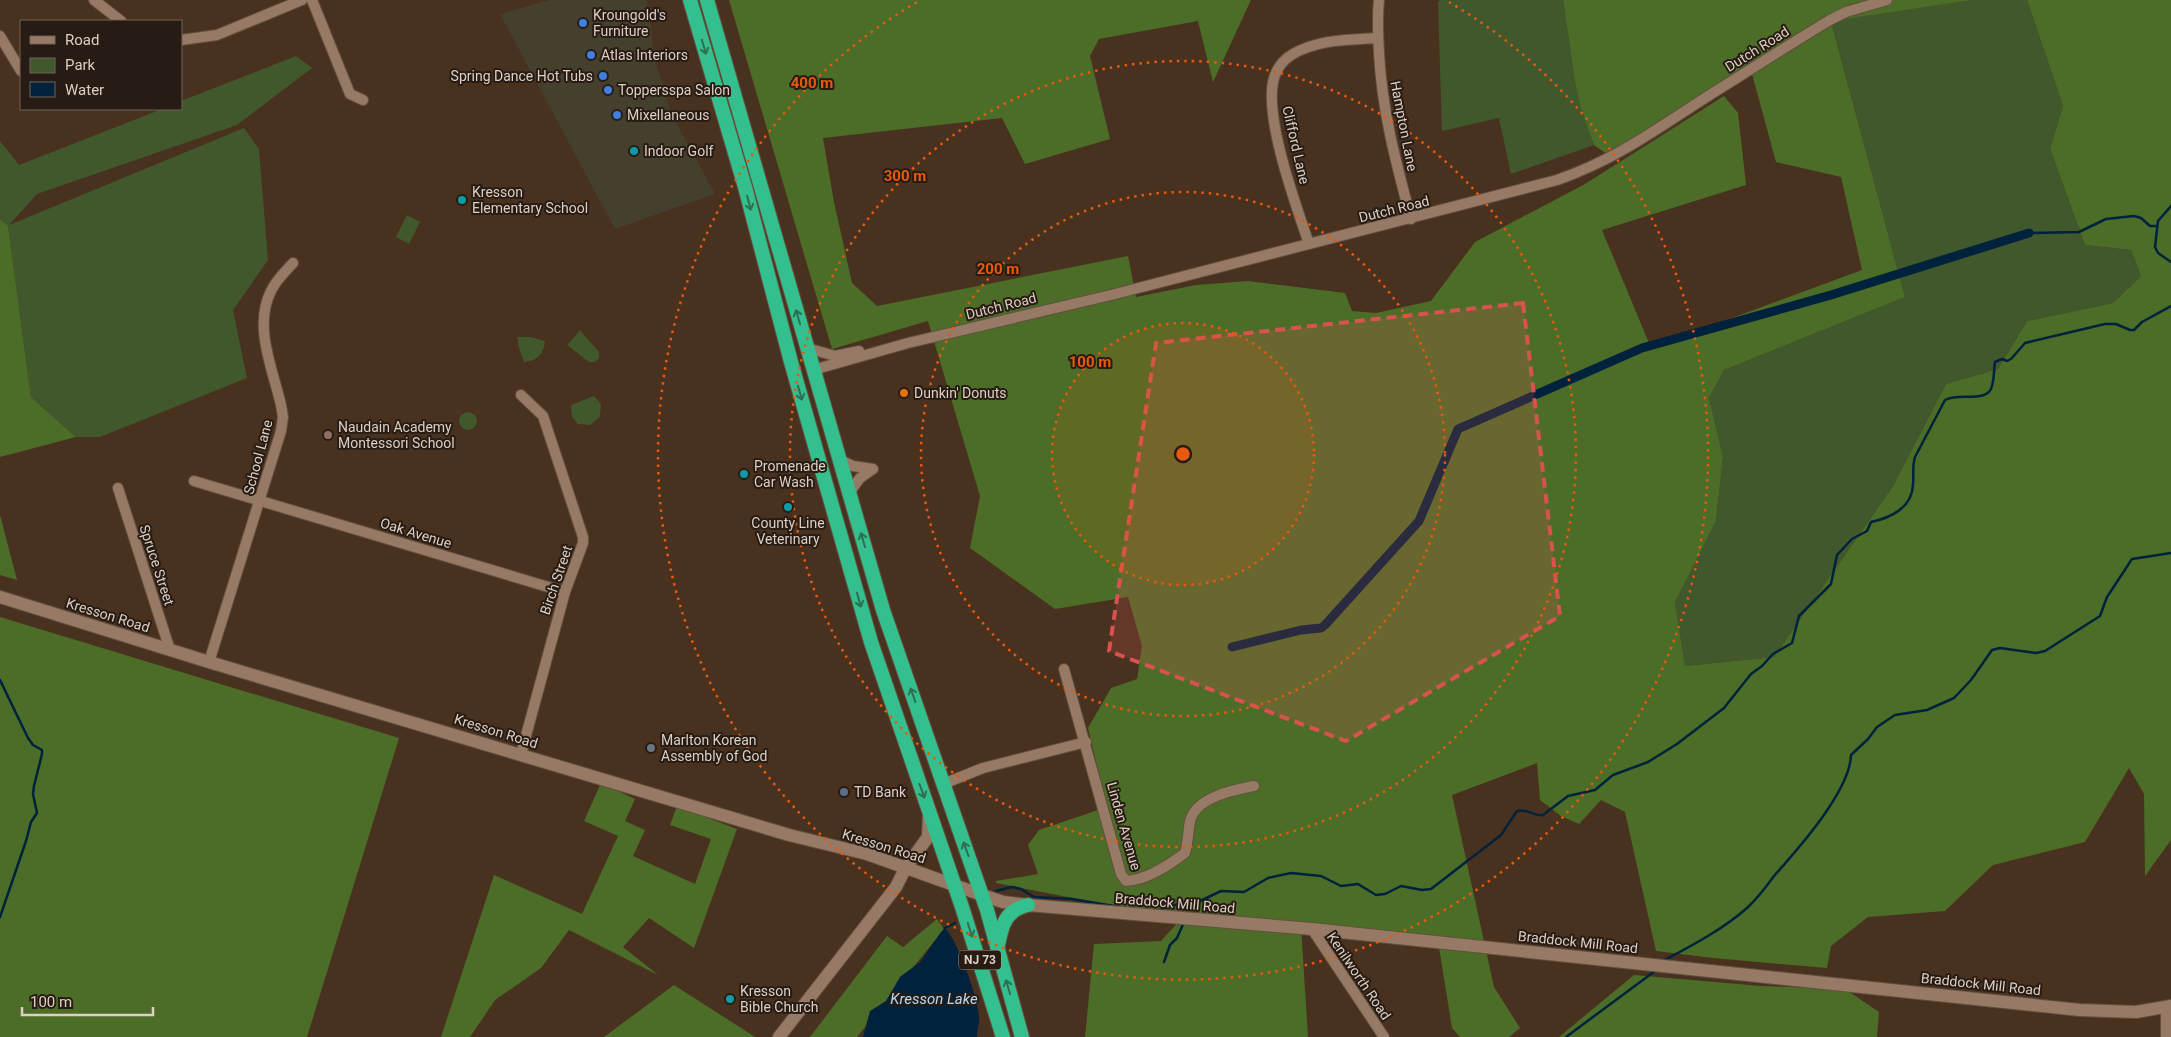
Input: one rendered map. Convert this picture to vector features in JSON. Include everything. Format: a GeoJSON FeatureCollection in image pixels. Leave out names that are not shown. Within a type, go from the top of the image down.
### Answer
{"type":"FeatureCollection","features":[{"type":"Feature","properties":{"kind":"highway","name":"NJ 73"},"geometry":{"type":"LineString","coordinates":[[690,0],[732,139],[784,329],[791,362],[871,642],[954,884],[1003,1037]]}},
{"type":"Feature","properties":{"kind":"highway","name":"NJ 73"},"geometry":{"type":"LineString","coordinates":[[707,0],[883,610],[982,895],[1022,1037]]}},
{"type":"Feature","properties":{"kind":"highway"},"geometry":{"type":"LineString","coordinates":[[784,329],[793,337],[800,361],[813,370]]}},
{"type":"Feature","properties":{"kind":"highway"},"geometry":{"type":"LineString","coordinates":[[997,950],[1002,926],[1006,918],[1013,910],[1028,905]]}},
{"type":"Feature","properties":{"kind":"street"},"geometry":{"type":"LineString","coordinates":[[94,0],[120,20]]}},
{"type":"Feature","properties":{"kind":"street"},"geometry":{"type":"LineString","coordinates":[[182,40],[217,35],[302,0]]}},
{"type":"Feature","properties":{"kind":"street"},"geometry":{"type":"LineString","coordinates":[[312,0],[350,94],[363,100]]}},
{"type":"Feature","properties":{"kind":"street","name":"Hampton Lane"},"geometry":{"type":"LineString","coordinates":[[1379,0],[1376,19],[1384,114],[1410,219]]}},
{"type":"Feature","properties":{"kind":"street","name":"Dutch Road"},"geometry":{"type":"LineString","coordinates":[[813,370],[1029,313],[1111,295],[1557,180],[1595,166],[1648,136],[1830,20],[1846,12],[1879,1],[1888,0]]}},
{"type":"Feature","properties":{"kind":"street"},"geometry":{"type":"LineString","coordinates":[[0,36],[20,69]]}},
{"type":"Feature","properties":{"kind":"street","name":"Clifford Lane"},"geometry":{"type":"LineString","coordinates":[[1309,244],[1276,126],[1272,101],[1274,79],[1284,62],[1292,55],[1313,45],[1334,41],[1378,38]]}},
{"type":"Feature","properties":{"kind":"street","name":"School Lane"},"geometry":{"type":"LineString","coordinates":[[209,662],[281,431],[283,417],[263,325],[264,308],[276,282],[293,263]]}},
{"type":"Feature","properties":{"kind":"street","name":"Dutch Road"},"geometry":{"type":"LineString","coordinates":[[807,348],[835,356],[856,350],[870,354]]}},
{"type":"Feature","properties":{"kind":"street","name":"Birch Street"},"geometry":{"type":"LineString","coordinates":[[521,395],[542,416],[583,537],[583,543],[564,592],[521,754]]}},
{"type":"Feature","properties":{"kind":"street"},"geometry":{"type":"LineString","coordinates":[[840,460],[852,466],[873,468],[860,478],[849,493]]}},
{"type":"Feature","properties":{"kind":"street","name":"Oak Avenue"},"geometry":{"type":"LineString","coordinates":[[194,481],[564,592]]}},
{"type":"Feature","properties":{"kind":"street","name":"Spruce Street"},"geometry":{"type":"LineString","coordinates":[[118,488],[170,650]]}},
{"type":"Feature","properties":{"kind":"street","name":"Kresson Road"},"geometry":{"type":"LineString","coordinates":[[0,597],[209,662],[789,835],[867,854],[982,895]]}},
{"type":"Feature","properties":{"kind":"street","name":"Linden Avenue"},"geometry":{"type":"LineString","coordinates":[[1064,669],[1122,874],[1126,881],[1139,879],[1156,871],[1185,853],[1190,820],[1197,808],[1232,791],[1254,786]]}},
{"type":"Feature","properties":{"kind":"street"},"geometry":{"type":"LineString","coordinates":[[943,784],[983,768],[1086,742]]}},
{"type":"Feature","properties":{"kind":"street"},"geometry":{"type":"LineString","coordinates":[[780,1037],[896,887],[906,867],[928,837],[930,813]]}},
{"type":"Feature","properties":{"kind":"street","name":"Braddock Mill Road"},"geometry":{"type":"LineString","coordinates":[[982,895],[1003,902],[1028,905],[1312,929],[2080,1010],[2119,1013],[2168,1007]]}},
{"type":"Feature","properties":{"kind":"street","name":"Kenilworth Road"},"geometry":{"type":"LineString","coordinates":[[1312,929],[1384,1037]]}},
{"type":"Feature","properties":{"kind":"street"},"geometry":{"type":"LineString","coordinates":[[2166,1037],[2168,1007]]}},
{"type":"Feature","properties":{"kind":"highlighted area"},"geometry":{"type":"Polygon","coordinates":[[[1523,303],[1560,616],[1346,741],[1109,651],[1156,343],[1523,303]]]}},
{"type":"Feature","properties":{"kind":"shaded area"},"geometry":{"type":"Polygon","coordinates":[[[549,0],[647,0],[655,60],[671,113],[715,194],[615,229],[500,14],[549,0]]]}},
{"type":"Feature","properties":{"kind":"green space"},"geometry":{"type":"Polygon","coordinates":[[[729,0],[1251,0],[1213,82],[1198,21],[1099,39],[1090,56],[1110,139],[1025,164],[1002,118],[823,138],[834,202],[852,283],[877,306],[1128,256],[1136,297],[1196,285],[1248,281],[1345,293],[1352,311],[1376,313],[1431,301],[1475,242],[1585,184],[1724,96],[1738,113],[1746,185],[1602,230],[1651,348],[1862,270],[1841,177],[1776,162],[1752,74],[1607,154],[1594,145],[1581,108],[1575,82],[1563,0],[1973,0],[1831,21],[1905,297],[1724,370],[1709,398],[1723,457],[1716,521],[1675,602],[1685,666],[1774,657],[1893,486],[1946,384],[1998,369],[2027,321],[2113,303],[2141,276],[2131,250],[2085,245],[2050,149],[2063,106],[2027,0],[2171,0],[2171,840],[2145,876],[2144,794],[2129,768],[2085,842],[1993,865],[1945,911],[1868,917],[1831,946],[1827,968],[1713,958],[1656,951],[1625,812],[1601,800],[1579,824],[1561,816],[1540,800],[1537,763],[1452,795],[1494,987],[1520,1028],[1509,1037],[1460,1037],[1452,1028],[1438,941],[1301,927],[1308,1037],[1085,1037],[1094,944],[1161,941],[1181,919],[996,883],[996,881],[1038,874],[1028,845],[1039,830],[1107,807],[1088,728],[1111,688],[1137,679],[1142,646],[1128,597],[1055,609],[970,548],[980,496],[928,321],[832,349],[729,0]]]}},
{"type":"Feature","properties":{"kind":"green space"},"geometry":{"type":"Polygon","coordinates":[[[1440,0],[1563,0],[1575,82],[1594,145],[1511,174],[1499,118],[1442,131],[1438,2],[1440,0]]]}},
{"type":"Feature","properties":{"kind":"green space"},"geometry":{"type":"Polygon","coordinates":[[[1973,0],[2027,0],[2063,106],[2050,149],[2085,245],[2131,250],[2141,276],[2113,303],[2027,321],[1998,369],[1946,384],[1893,486],[1774,657],[1685,666],[1675,602],[1716,521],[1723,457],[1709,398],[1724,370],[1905,297],[1831,20],[1973,0]]]}},
{"type":"Feature","properties":{"kind":"green space"},"geometry":{"type":"Polygon","coordinates":[[[296,56],[312,68],[237,125],[37,194],[9,225],[244,128],[259,149],[268,260],[233,310],[247,378],[100,437],[76,437],[31,397],[8,227],[0,219],[0,141],[19,165],[159,110],[182,110],[182,101],[296,56]]]}},
{"type":"Feature","properties":{"kind":"green space"},"geometry":{"type":"Polygon","coordinates":[[[407,215],[420,222],[409,244],[396,237],[407,215]]]}},
{"type":"Feature","properties":{"kind":"green space"},"geometry":{"type":"Polygon","coordinates":[[[0,219],[8,226],[31,397],[76,437],[0,457],[0,219]]]}},
{"type":"Feature","properties":{"kind":"green space"},"geometry":{"type":"Polygon","coordinates":[[[580,330],[599,352],[599,358],[595,362],[589,362],[567,345],[580,330]]]}},
{"type":"Feature","properties":{"kind":"green space"},"geometry":{"type":"Polygon","coordinates":[[[517,337],[531,337],[545,341],[539,356],[524,362],[517,337]]]}},
{"type":"Feature","properties":{"kind":"green space"},"geometry":{"type":"Polygon","coordinates":[[[594,396],[601,404],[600,417],[590,425],[578,424],[572,417],[571,405],[594,396]]]}},
{"type":"Feature","properties":{"kind":"green space"},"geometry":{"type":"Polygon","coordinates":[[[464,412],[472,412],[477,417],[475,428],[464,430],[459,425],[459,417],[464,412]]]}},
{"type":"Feature","properties":{"kind":"green space"},"geometry":{"type":"Polygon","coordinates":[[[0,515],[17,580],[0,575],[0,515]]]}},
{"type":"Feature","properties":{"kind":"green space"},"geometry":{"type":"Polygon","coordinates":[[[0,617],[399,738],[307,1037],[0,1037],[0,617]]]}},
{"type":"Feature","properties":{"kind":"green space"},"geometry":{"type":"Polygon","coordinates":[[[601,783],[635,799],[625,821],[645,830],[633,856],[695,884],[711,839],[670,825],[677,806],[737,829],[694,948],[649,918],[623,947],[658,975],[569,930],[541,968],[495,1000],[470,1037],[441,1037],[494,875],[582,914],[618,836],[584,821],[601,783]]]}},
{"type":"Feature","properties":{"kind":"green space"},"geometry":{"type":"Polygon","coordinates":[[[937,919],[944,929],[857,1037],[810,1037],[887,936],[903,947],[937,919]]]}},
{"type":"Feature","properties":{"kind":"green space"},"geometry":{"type":"Polygon","coordinates":[[[1634,975],[1761,986],[1845,989],[1879,1012],[1877,1037],[1559,1037],[1634,975]]]}},
{"type":"Feature","properties":{"kind":"green space"},"geometry":{"type":"Polygon","coordinates":[[[674,985],[755,1037],[604,1037],[674,985]]]}},
{"type":"Feature","properties":{"kind":"water","name":"Kresson Lake"},"geometry":{"type":"Polygon","coordinates":[[[945,929],[956,944],[976,999],[979,1021],[977,1037],[863,1037],[870,1011],[886,1001],[900,977],[920,962],[945,929]]]}},
{"type":"Feature","properties":{"kind":"waterway"},"geometry":{"type":"LineString","coordinates":[[2171,206],[2158,221],[2155,247],[2158,253],[2171,262]]}},
{"type":"Feature","properties":{"kind":"waterway"},"geometry":{"type":"LineString","coordinates":[[2029,233],[2079,232],[2106,219],[2134,216],[2141,218],[2150,226],[2157,226]]}},
{"type":"Feature","properties":{"kind":"waterway"},"geometry":{"type":"LineString","coordinates":[[1232,647],[1301,630],[1321,628],[1325,625],[1419,521],[1458,429],[1642,348],[1831,295],[2029,233]]}},
{"type":"Feature","properties":{"kind":"waterway"},"geometry":{"type":"LineString","coordinates":[[1157,911],[1173,905],[1198,902],[1221,891],[1244,892],[1268,878],[1291,873],[1321,876],[1341,886],[1358,884],[1376,895],[1385,894],[1401,886],[1422,890],[1431,889],[1501,835],[1517,811],[1521,810],[1543,815],[1568,796],[1595,790],[1613,775],[1648,762],[1677,744],[1724,708],[1751,674],[1773,654],[1792,643],[1799,616],[1831,584],[1837,555],[1852,539],[1867,531],[1871,522],[1899,511],[1909,500],[1912,493],[1915,457],[1945,400],[1985,395],[1993,383],[1995,362],[2002,359],[2007,361],[2011,359],[2025,343],[2105,324],[2116,324],[2134,330],[2142,322],[2171,306]]}},
{"type":"Feature","properties":{"kind":"waterway"},"geometry":{"type":"LineString","coordinates":[[1663,961],[1717,930],[1737,916],[1765,889],[1833,802],[1842,785],[1851,755],[1868,739],[1877,727],[1895,715],[1927,710],[1954,698],[1971,680],[1992,650],[2000,648],[2036,653],[2045,651],[2100,616],[2107,597],[2132,559],[2171,553]]}},
{"type":"Feature","properties":{"kind":"waterway"},"geometry":{"type":"LineString","coordinates":[[0,680],[28,738],[33,745],[42,750],[33,794],[37,813],[31,822],[0,917]]}},
{"type":"Feature","properties":{"kind":"waterway"},"geometry":{"type":"LineString","coordinates":[[996,891],[1012,887],[1021,889],[1034,897],[1072,899],[1120,907]]}},
{"type":"Feature","properties":{"kind":"waterway"},"geometry":{"type":"LineString","coordinates":[[1164,962],[1170,945],[1177,938],[1184,922]]}},
{"type":"Feature","properties":{"kind":"waterway"},"geometry":{"type":"LineString","coordinates":[[944,932],[945,928],[955,923]]}},
{"type":"Feature","properties":{"kind":"waterway"},"geometry":{"type":"LineString","coordinates":[[1566,1037],[1655,971]]}},
{"type":"Feature","properties":{"kind":"place","name":"Kroungold's Furniture"},"geometry":{"type":"Point","coordinates":[583,23]}},
{"type":"Feature","properties":{"kind":"place","name":"Atlas Interiors"},"geometry":{"type":"Point","coordinates":[591,55]}},
{"type":"Feature","properties":{"kind":"place","name":"Spring Dance Hot Tubs"},"geometry":{"type":"Point","coordinates":[603,76]}},
{"type":"Feature","properties":{"kind":"place","name":"Toppersspa Salon"},"geometry":{"type":"Point","coordinates":[608,90]}},
{"type":"Feature","properties":{"kind":"place","name":"Mixellaneous"},"geometry":{"type":"Point","coordinates":[617,115]}},
{"type":"Feature","properties":{"kind":"place","name":"Indoor Golf"},"geometry":{"type":"Point","coordinates":[634,151]}},
{"type":"Feature","properties":{"kind":"place","name":"Kresson Elementary School"},"geometry":{"type":"Point","coordinates":[462,200]}},
{"type":"Feature","properties":{"kind":"place","name":"Dunkin' Donuts"},"geometry":{"type":"Point","coordinates":[904,393]}},
{"type":"Feature","properties":{"kind":"place","name":"Naudain Academy Montessori School"},"geometry":{"type":"Point","coordinates":[328,435]}},
{"type":"Feature","properties":{"kind":"place","name":"Promenade Car Wash"},"geometry":{"type":"Point","coordinates":[744,474]}},
{"type":"Feature","properties":{"kind":"place","name":"County Line Veterinary"},"geometry":{"type":"Point","coordinates":[788,507]}},
{"type":"Feature","properties":{"kind":"place","name":"Marlton Korean Assembly of God"},"geometry":{"type":"Point","coordinates":[651,748]}},
{"type":"Feature","properties":{"kind":"place","name":"TD Bank"},"geometry":{"type":"Point","coordinates":[844,792]}},
{"type":"Feature","properties":{"kind":"place","name":"Kresson Bible Church"},"geometry":{"type":"Point","coordinates":[730,999]}}]}
